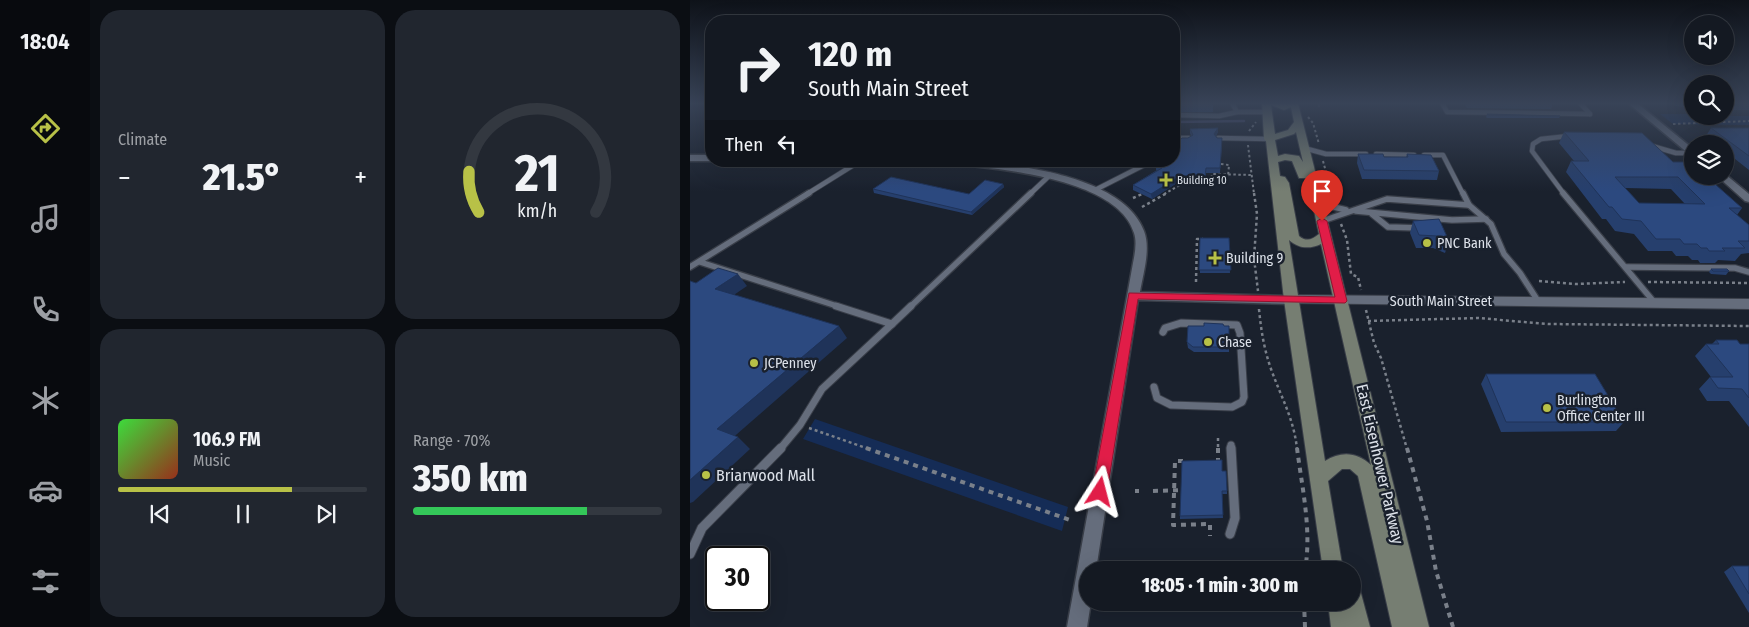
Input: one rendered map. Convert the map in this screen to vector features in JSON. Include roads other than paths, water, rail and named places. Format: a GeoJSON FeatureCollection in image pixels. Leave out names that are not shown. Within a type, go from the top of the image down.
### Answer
{"type":"FeatureCollection","features":[{"type":"Feature","properties":{"kind":"main road"},"geometry":{"type":"LineString","coordinates":[[1268,132],[1291,300],[1333,561]]}},
{"type":"Feature","properties":{"kind":"main road"},"geometry":{"type":"LineString","coordinates":[[1269,139],[1290,132]]}},
{"type":"Feature","properties":{"kind":"main road","name":"East Eisenhower Parkway"},"geometry":{"type":"LineString","coordinates":[[1300,132],[1418,627]]}},
{"type":"Feature","properties":{"kind":"main road"},"geometry":{"type":"LineString","coordinates":[[1272,164],[1280,157],[1290,157],[1299,160],[1310,209],[1322,221]]}},
{"type":"Feature","properties":{"kind":"main road"},"geometry":{"type":"LineString","coordinates":[[1272,164],[1284,183],[1293,236],[1302,243],[1310,244],[1316,243],[1325,235]]}},
{"type":"Feature","properties":{"kind":"main road"},"geometry":{"type":"LineString","coordinates":[[1319,478],[1329,466],[1339,462],[1350,461],[1360,465],[1366,472],[1403,627]]}},
{"type":"Feature","properties":{"kind":"main road"},"geometry":{"type":"LineString","coordinates":[[1339,611],[1342,627]]}},
{"type":"Feature","properties":{"kind":"main road"},"geometry":{"type":"LineString","coordinates":[[1356,611],[1359,627]]}},
{"type":"Feature","properties":{"kind":"street"},"geometry":{"type":"LineString","coordinates":[[1667,132],[1684,146]]}},
{"type":"Feature","properties":{"kind":"street"},"geometry":{"type":"LineString","coordinates":[[690,158],[705,158]]}},
{"type":"Feature","properties":{"kind":"street"},"geometry":{"type":"LineString","coordinates":[[1002,167],[1050,175],[1095,190],[1110,198],[1122,208],[1133,220],[1139,231],[1139,251],[1133,296],[1077,627]]}},
{"type":"Feature","properties":{"kind":"street"},"geometry":{"type":"LineString","coordinates":[[1733,185],[1749,199]]}},
{"type":"Feature","properties":{"kind":"street","name":"South Main Street"},"geometry":{"type":"LineString","coordinates":[[1133,296],[1341,301],[1749,304]]}},
{"type":"Feature","properties":{"kind":"lane"},"geometry":{"type":"LineString","coordinates":[[1577,136],[1541,139],[1533,144],[1532,151],[1564,194],[1654,302]]}},
{"type":"Feature","properties":{"kind":"lane"},"geometry":{"type":"LineString","coordinates":[[1180,138],[1189,138]]}},
{"type":"Feature","properties":{"kind":"lane"},"geometry":{"type":"LineString","coordinates":[[1218,138],[1269,139]]}},
{"type":"Feature","properties":{"kind":"lane"},"geometry":{"type":"LineString","coordinates":[[1648,144],[1664,151],[1684,152]]}},
{"type":"Feature","properties":{"kind":"lane"},"geometry":{"type":"LineString","coordinates":[[1304,148],[1324,156]]}},
{"type":"Feature","properties":{"kind":"lane"},"geometry":{"type":"LineString","coordinates":[[1307,161],[1324,156],[1443,155],[1469,206],[1486,218],[1504,254],[1526,281],[1538,301]]}},
{"type":"Feature","properties":{"kind":"lane"},"geometry":{"type":"LineString","coordinates":[[690,267],[850,167]]}},
{"type":"Feature","properties":{"kind":"lane"},"geometry":{"type":"LineString","coordinates":[[1095,190],[1140,167]]}},
{"type":"Feature","properties":{"kind":"lane"},"geometry":{"type":"LineString","coordinates":[[690,554],[702,528],[778,452],[800,426],[822,389],[1050,175]]}},
{"type":"Feature","properties":{"kind":"lane"},"geometry":{"type":"LineString","coordinates":[[1322,221],[1362,207],[1374,200],[1387,199],[1469,206]]}},
{"type":"Feature","properties":{"kind":"lane"},"geometry":{"type":"LineString","coordinates":[[1318,204],[1371,214],[1425,216],[1452,220],[1486,218]]}},
{"type":"Feature","properties":{"kind":"lane"},"geometry":{"type":"LineString","coordinates":[[1371,214],[1388,227],[1425,228]]}},
{"type":"Feature","properties":{"kind":"lane"},"geometry":{"type":"LineString","coordinates":[[1435,226],[1452,220]]}},
{"type":"Feature","properties":{"kind":"lane"},"geometry":{"type":"LineString","coordinates":[[700,262],[892,324]]}},
{"type":"Feature","properties":{"kind":"lane"},"geometry":{"type":"LineString","coordinates":[[1626,267],[1735,268],[1749,272]]}},
{"type":"Feature","properties":{"kind":"lane"},"geometry":{"type":"LineString","coordinates":[[1154,387],[1153,393],[1157,400],[1167,405],[1175,406],[1232,407],[1242,402],[1244,397],[1240,334],[1237,325],[1181,323],[1166,328],[1164,332]]}},
{"type":"Feature","properties":{"kind":"lane"},"geometry":{"type":"LineString","coordinates":[[1230,534],[1235,518],[1231,444]]}},
{"type":"Feature","properties":{"kind":"place","name":"Building 10"},"geometry":{"type":"Point","coordinates":[1166,180]}},
{"type":"Feature","properties":{"kind":"place","name":"PNC Bank"},"geometry":{"type":"Point","coordinates":[1427,243]}},
{"type":"Feature","properties":{"kind":"place","name":"Building 9"},"geometry":{"type":"Point","coordinates":[1215,258]}},
{"type":"Feature","properties":{"kind":"place","name":"Chase"},"geometry":{"type":"Point","coordinates":[1208,342]}},
{"type":"Feature","properties":{"kind":"place","name":"JCPenney"},"geometry":{"type":"Point","coordinates":[754,363]}},
{"type":"Feature","properties":{"kind":"place","name":"Burlington Office Center III"},"geometry":{"type":"Point","coordinates":[1547,408]}},
{"type":"Feature","properties":{"kind":"place","name":"Briarwood Mall"},"geometry":{"type":"Point","coordinates":[706,475]}}]}
